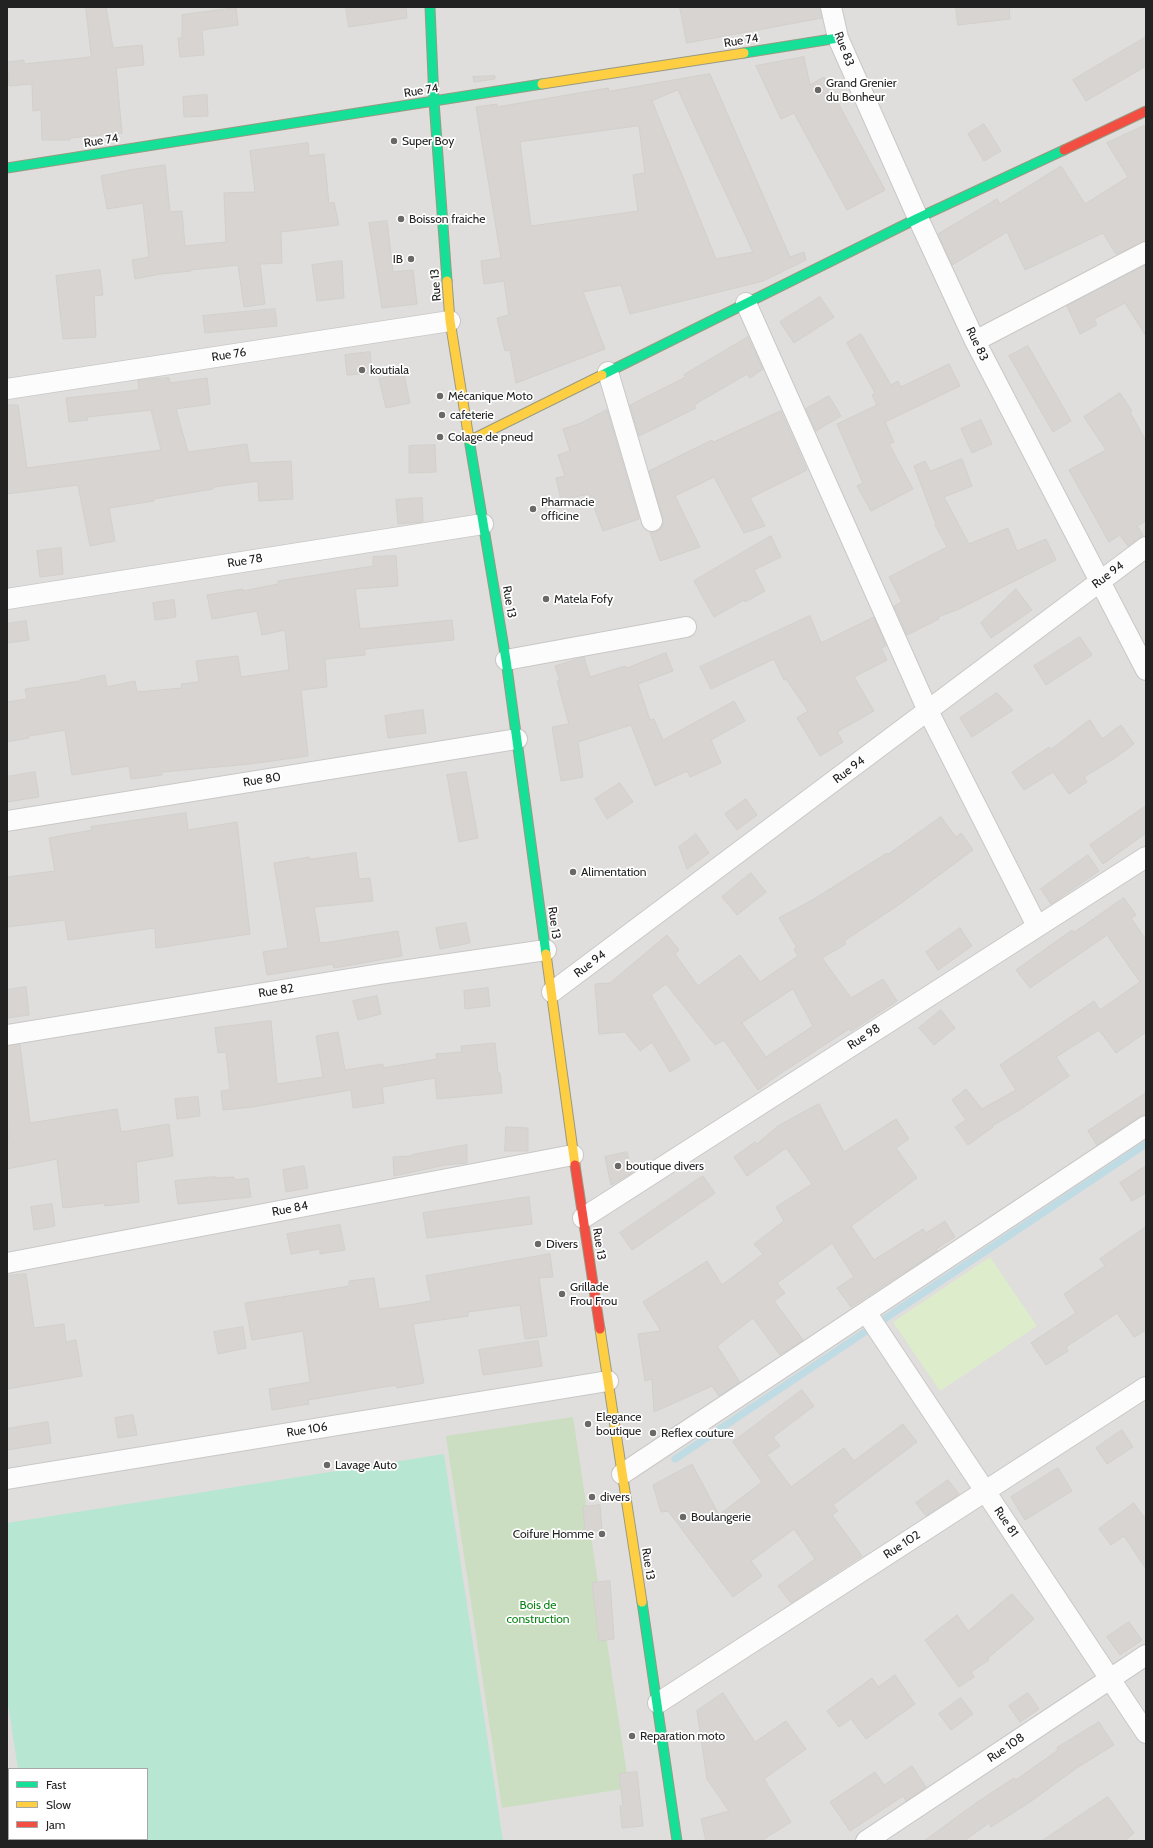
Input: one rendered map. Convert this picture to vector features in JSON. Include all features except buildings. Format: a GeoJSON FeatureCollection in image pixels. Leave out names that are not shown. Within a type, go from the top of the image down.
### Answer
{"type":"FeatureCollection","features":[{"type":"Feature","properties":{"kind":"street","name":"Rue 13"},"geometry":{"type":"LineString","coordinates":[[430,7],[434,101],[450,321],[471,440],[483,524],[506,660],[573,1155],[658,1703],[677,1841]]}},
{"type":"Feature","properties":{"kind":"street","name":"Rue 83"},"geometry":{"type":"LineString","coordinates":[[832,7],[838,38],[918,218],[975,341],[1146,670]]}},
{"type":"Feature","properties":{"kind":"street","name":"Rue 74"},"geometry":{"type":"LineString","coordinates":[[7,168],[838,38]]}},
{"type":"Feature","properties":{"kind":"street"},"geometry":{"type":"LineString","coordinates":[[471,440],[918,218],[1146,111]]}},
{"type":"Feature","properties":{"kind":"street"},"geometry":{"type":"LineString","coordinates":[[975,341],[1146,252]]}},
{"type":"Feature","properties":{"kind":"street"},"geometry":{"type":"LineString","coordinates":[[746,303],[928,711],[1037,926]]}},
{"type":"Feature","properties":{"kind":"street","name":"Rue 76"},"geometry":{"type":"LineString","coordinates":[[7,389],[450,321]]}},
{"type":"Feature","properties":{"kind":"street"},"geometry":{"type":"LineString","coordinates":[[608,372],[652,520]]}},
{"type":"Feature","properties":{"kind":"street","name":"Rue 78"},"geometry":{"type":"LineString","coordinates":[[7,599],[483,524]]}},
{"type":"Feature","properties":{"kind":"street","name":"Rue 94"},"geometry":{"type":"LineString","coordinates":[[552,992],[1146,547]]}},
{"type":"Feature","properties":{"kind":"street"},"geometry":{"type":"LineString","coordinates":[[506,660],[686,627]]}},
{"type":"Feature","properties":{"kind":"street","name":"Rue 80"},"geometry":{"type":"LineString","coordinates":[[7,821],[517,739]]}},
{"type":"Feature","properties":{"kind":"street","name":"Rue 98"},"geometry":{"type":"LineString","coordinates":[[583,1218],[1146,857]]}},
{"type":"Feature","properties":{"kind":"street","name":"Rue 82"},"geometry":{"type":"LineString","coordinates":[[7,1035],[380,974],[546,950]]}},
{"type":"Feature","properties":{"kind":"street"},"geometry":{"type":"LineString","coordinates":[[622,1474],[1146,1126]]}},
{"type":"Feature","properties":{"kind":"street","name":"Rue 84"},"geometry":{"type":"LineString","coordinates":[[7,1263],[573,1155]]}},
{"type":"Feature","properties":{"kind":"street","name":"Rue 81"},"geometry":{"type":"LineString","coordinates":[[866,1312],[1146,1732]]}},
{"type":"Feature","properties":{"kind":"street","name":"Rue 106"},"geometry":{"type":"LineString","coordinates":[[7,1479],[608,1381]]}},
{"type":"Feature","properties":{"kind":"street","name":"Rue 102"},"geometry":{"type":"LineString","coordinates":[[658,1703],[1146,1388]]}},
{"type":"Feature","properties":{"kind":"street","name":"Rue 108"},"geometry":{"type":"LineString","coordinates":[[866,1841],[1146,1655]]}},
{"type":"Feature","properties":{"kind":"shaded area"},"geometry":{"type":"Polygon","coordinates":[[[7,7],[1146,7],[1146,1841],[7,1841],[7,7]]]}},
{"type":"Feature","properties":{"kind":"green space"},"geometry":{"type":"Polygon","coordinates":[[[990,1257],[1037,1326],[940,1391],[893,1322],[990,1257]]]}},
{"type":"Feature","properties":{"kind":"green space","name":"Bois de construction"},"geometry":{"type":"Polygon","coordinates":[[[573,1417],[629,1788],[502,1808],[446,1436],[573,1417]]]}},
{"type":"Feature","properties":{"kind":"green space"},"geometry":{"type":"Polygon","coordinates":[[[444,1454],[503,1841],[29,1841],[148,1840],[148,1768],[18,1768],[7,1697],[7,1523],[444,1454]]]}},
{"type":"Feature","properties":{"kind":"waterway"},"geometry":{"type":"LineString","coordinates":[[675,1459],[1146,1144]]}},
{"type":"Feature","properties":{"kind":"traffic: fast"},"geometry":{"type":"LineString","coordinates":[[430,7],[434,101],[447,281]]}},
{"type":"Feature","properties":{"kind":"traffic: fast"},"geometry":{"type":"LineString","coordinates":[[744,53],[838,38]]}},
{"type":"Feature","properties":{"kind":"traffic: fast"},"geometry":{"type":"LineString","coordinates":[[7,168],[542,84]]}},
{"type":"Feature","properties":{"kind":"traffic: fast"},"geometry":{"type":"LineString","coordinates":[[602,375],[918,218],[1064,150]]}},
{"type":"Feature","properties":{"kind":"traffic: fast"},"geometry":{"type":"LineString","coordinates":[[469,439],[506,660],[546,954]]}},
{"type":"Feature","properties":{"kind":"traffic: fast"},"geometry":{"type":"LineString","coordinates":[[642,1602],[677,1841]]}},
{"type":"Feature","properties":{"kind":"traffic: slow"},"geometry":{"type":"LineString","coordinates":[[542,84],[744,53]]}},
{"type":"Feature","properties":{"kind":"traffic: slow"},"geometry":{"type":"LineString","coordinates":[[447,281],[450,321],[469,439]]}},
{"type":"Feature","properties":{"kind":"traffic: slow"},"geometry":{"type":"LineString","coordinates":[[471,440],[602,375]]}},
{"type":"Feature","properties":{"kind":"traffic: slow"},"geometry":{"type":"LineString","coordinates":[[546,954],[575,1165]]}},
{"type":"Feature","properties":{"kind":"traffic: slow"},"geometry":{"type":"LineString","coordinates":[[600,1329],[642,1602]]}},
{"type":"Feature","properties":{"kind":"traffic: jam"},"geometry":{"type":"LineString","coordinates":[[1064,150],[1146,111]]}},
{"type":"Feature","properties":{"kind":"traffic: jam"},"geometry":{"type":"LineString","coordinates":[[575,1165],[600,1329]]}},
{"type":"Feature","properties":{"kind":"place","name":"Grand Grenier du Bonheur"},"geometry":{"type":"Point","coordinates":[818,90]}},
{"type":"Feature","properties":{"kind":"place","name":"Super Boy"},"geometry":{"type":"Point","coordinates":[394,141]}},
{"type":"Feature","properties":{"kind":"place","name":"Boisson fraiche"},"geometry":{"type":"Point","coordinates":[401,219]}},
{"type":"Feature","properties":{"kind":"place","name":"IB"},"geometry":{"type":"Point","coordinates":[411,259]}},
{"type":"Feature","properties":{"kind":"place","name":"koutiala"},"geometry":{"type":"Point","coordinates":[362,370]}},
{"type":"Feature","properties":{"kind":"place","name":"Mécanique Moto"},"geometry":{"type":"Point","coordinates":[440,396]}},
{"type":"Feature","properties":{"kind":"place","name":"cafeterie"},"geometry":{"type":"Point","coordinates":[442,415]}},
{"type":"Feature","properties":{"kind":"place","name":"Colage de pneud"},"geometry":{"type":"Point","coordinates":[440,437]}},
{"type":"Feature","properties":{"kind":"place","name":"Pharmacie officine"},"geometry":{"type":"Point","coordinates":[533,509]}},
{"type":"Feature","properties":{"kind":"place","name":"Matela Fofy"},"geometry":{"type":"Point","coordinates":[546,599]}},
{"type":"Feature","properties":{"kind":"place","name":"Alimentation"},"geometry":{"type":"Point","coordinates":[573,872]}},
{"type":"Feature","properties":{"kind":"place","name":"boutique divers"},"geometry":{"type":"Point","coordinates":[618,1166]}},
{"type":"Feature","properties":{"kind":"place","name":"Divers"},"geometry":{"type":"Point","coordinates":[538,1244]}},
{"type":"Feature","properties":{"kind":"place","name":"Grillade Frou Frou"},"geometry":{"type":"Point","coordinates":[562,1294]}},
{"type":"Feature","properties":{"kind":"place","name":"Elegance boutique"},"geometry":{"type":"Point","coordinates":[588,1424]}},
{"type":"Feature","properties":{"kind":"place","name":"Reflex couture"},"geometry":{"type":"Point","coordinates":[653,1433]}},
{"type":"Feature","properties":{"kind":"place","name":"Lavage Auto"},"geometry":{"type":"Point","coordinates":[327,1465]}},
{"type":"Feature","properties":{"kind":"place","name":"divers"},"geometry":{"type":"Point","coordinates":[592,1497]}},
{"type":"Feature","properties":{"kind":"place","name":"Boulangerie"},"geometry":{"type":"Point","coordinates":[683,1517]}},
{"type":"Feature","properties":{"kind":"place","name":"Coifure Homme"},"geometry":{"type":"Point","coordinates":[602,1534]}},
{"type":"Feature","properties":{"kind":"place","name":"Reparation moto"},"geometry":{"type":"Point","coordinates":[632,1736]}}]}
